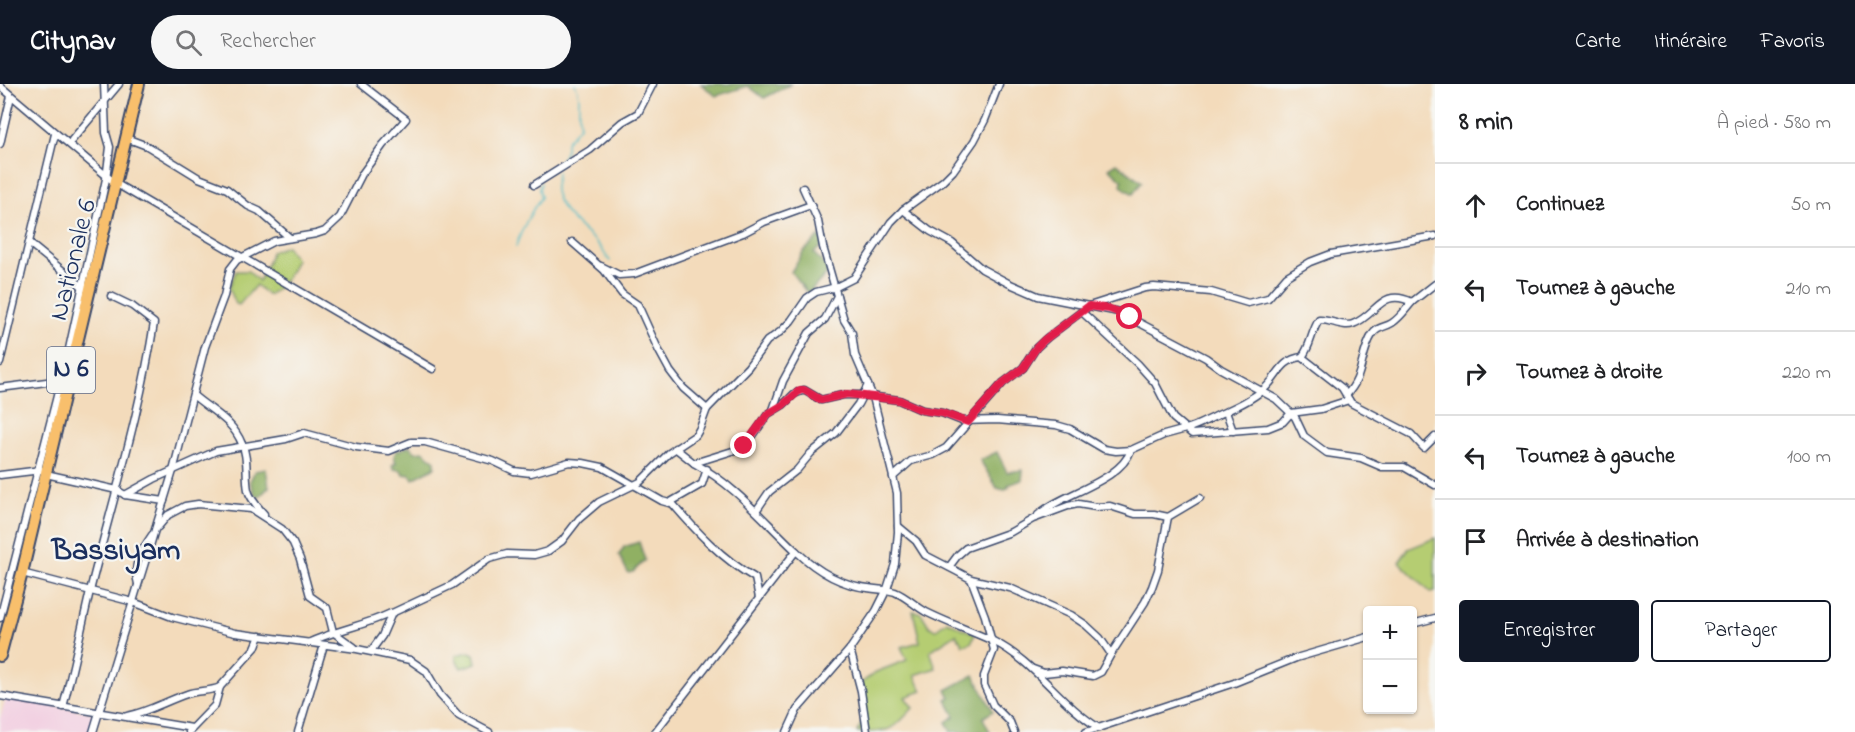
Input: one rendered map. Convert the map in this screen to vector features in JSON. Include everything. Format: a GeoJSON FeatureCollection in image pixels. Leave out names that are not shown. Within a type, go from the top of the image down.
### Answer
{"type":"FeatureCollection","features":[{"type":"Feature","properties":{"kind":"main road","name":"Nationale 6"},"geometry":{"type":"LineString","coordinates":[[0,656],[5,608],[22,573],[43,471],[86,290],[139,84]]}},
{"type":"Feature","properties":{"kind":"street"},"geometry":{"type":"LineString","coordinates":[[29,243],[86,290],[110,147],[106,133],[104,84]]}},
{"type":"Feature","properties":{"kind":"street"},"geometry":{"type":"LineString","coordinates":[[72,140],[119,84]]}},
{"type":"Feature","properties":{"kind":"street"},"geometry":{"type":"LineString","coordinates":[[93,732],[173,471],[205,347],[224,296],[230,269],[237,260],[274,241],[325,231],[340,217],[362,174],[406,119],[361,84]]}},
{"type":"Feature","properties":{"kind":"street"},"geometry":{"type":"LineString","coordinates":[[534,185],[590,150],[622,122],[638,113],[653,84]]}},
{"type":"Feature","properties":{"kind":"street"},"geometry":{"type":"LineString","coordinates":[[308,643],[333,632],[364,625],[392,613],[452,585],[480,563],[494,557],[507,554],[534,555],[548,551],[599,502],[645,477],[664,457],[696,435],[707,408],[748,367],[767,341],[791,321],[807,298],[816,292],[836,287],[854,278],[883,234],[903,210],[943,181],[962,160],[985,120],[999,84]]}},
{"type":"Feature","properties":{"kind":"street"},"geometry":{"type":"LineString","coordinates":[[0,87],[115,183],[433,369]]}},
{"type":"Feature","properties":{"kind":"street"},"geometry":{"type":"LineString","coordinates":[[0,144],[11,96]]}},
{"type":"Feature","properties":{"kind":"street"},"geometry":{"type":"LineString","coordinates":[[0,363],[56,134]]}},
{"type":"Feature","properties":{"kind":"street"},"geometry":{"type":"LineString","coordinates":[[126,138],[147,146],[199,178],[227,189],[265,216],[290,238]]}},
{"type":"Feature","properties":{"kind":"street"},"geometry":{"type":"LineString","coordinates":[[787,732],[797,710],[850,650],[874,614],[887,589],[895,564],[898,526],[898,501],[873,397],[855,354],[852,333],[844,320],[818,221],[803,188]]}},
{"type":"Feature","properties":{"kind":"street"},"geometry":{"type":"LineString","coordinates":[[600,266],[619,275],[634,274],[811,205]]}},
{"type":"Feature","properties":{"kind":"street"},"geometry":{"type":"LineString","coordinates":[[903,210],[930,231],[952,243],[987,272],[1030,293],[1110,309],[1130,317],[1276,399],[1291,413],[1304,436],[1327,453],[1361,458],[1382,467],[1404,467],[1435,485]]}},
{"type":"Feature","properties":{"kind":"street"},"geometry":{"type":"LineString","coordinates":[[893,477],[911,461],[933,455],[946,448],[1003,383],[1025,366],[1039,345],[1089,306],[1154,287],[1211,292],[1248,303],[1254,302],[1268,298],[1283,279],[1300,267],[1331,254],[1435,236]]}},
{"type":"Feature","properties":{"kind":"street"},"geometry":{"type":"LineString","coordinates":[[572,242],[600,266],[622,294],[638,305],[658,349],[678,382],[707,408]]}},
{"type":"Feature","properties":{"kind":"street"},"geometry":{"type":"LineString","coordinates":[[1082,312],[1138,364],[1155,383],[1173,418],[1192,434],[1233,431],[1268,428],[1283,422],[1291,413],[1321,409],[1348,398],[1358,379],[1366,345],[1374,333],[1381,326],[1393,322],[1412,302],[1435,284]]}},
{"type":"Feature","properties":{"kind":"street"},"geometry":{"type":"LineString","coordinates":[[63,707],[150,351],[154,323],[132,306],[111,296]]}},
{"type":"Feature","properties":{"kind":"street"},"geometry":{"type":"LineString","coordinates":[[773,410],[783,381],[806,338],[825,319],[837,296]]}},
{"type":"Feature","properties":{"kind":"street"},"geometry":{"type":"LineString","coordinates":[[694,462],[739,449],[750,440],[764,418],[800,390],[821,400],[843,395],[862,395],[899,400],[922,410],[942,413],[968,422],[997,420],[1056,426],[1070,429],[1104,449],[1131,450],[1164,435],[1200,425],[1236,408],[1262,391],[1274,380],[1286,363],[1302,357],[1307,351],[1319,320],[1350,325],[1382,301],[1400,297],[1412,302]]}},
{"type":"Feature","properties":{"kind":"street"},"geometry":{"type":"LineString","coordinates":[[1302,357],[1342,388],[1348,398],[1359,408],[1411,434],[1424,448],[1435,437]]}},
{"type":"Feature","properties":{"kind":"street"},"geometry":{"type":"LineString","coordinates":[[0,388],[65,379]]}},
{"type":"Feature","properties":{"kind":"street"},"geometry":{"type":"LineString","coordinates":[[756,511],[769,492],[797,470],[811,453],[833,436],[868,385]]}},
{"type":"Feature","properties":{"kind":"street"},"geometry":{"type":"LineString","coordinates":[[193,395],[229,422],[243,445],[249,491],[253,501],[268,519]]}},
{"type":"Feature","properties":{"kind":"street"},"geometry":{"type":"LineString","coordinates":[[1226,412],[1233,431]]}},
{"type":"Feature","properties":{"kind":"street"},"geometry":{"type":"LineString","coordinates":[[125,495],[212,452],[286,439],[304,433],[356,447],[384,451],[393,450],[411,442],[425,442],[493,461],[514,471],[531,473],[570,462],[583,463],[602,467],[662,501],[672,502],[702,484],[707,470]]}},
{"type":"Feature","properties":{"kind":"street"},"geometry":{"type":"LineString","coordinates":[[675,448],[737,491],[796,551],[826,575],[867,588],[887,589],[905,596],[918,608],[992,641],[1031,668],[1082,717],[1099,728]]}},
{"type":"Feature","properties":{"kind":"street"},"geometry":{"type":"LineString","coordinates":[[949,567],[966,548],[1011,532],[1056,502],[1103,478],[1126,460],[1131,450]]}},
{"type":"Feature","properties":{"kind":"street"},"geometry":{"type":"LineString","coordinates":[[0,618],[5,608],[43,471]]}},
{"type":"Feature","properties":{"kind":"street"},"geometry":{"type":"LineString","coordinates":[[0,475],[43,471],[117,490],[125,495],[164,501]]}},
{"type":"Feature","properties":{"kind":"street"},"geometry":{"type":"LineString","coordinates":[[1033,519],[1078,504],[1096,507],[1110,506],[1139,515],[1154,514],[1168,517],[1200,498]]}},
{"type":"Feature","properties":{"kind":"street"},"geometry":{"type":"LineString","coordinates":[[672,502],[713,547],[755,578],[759,598]]}},
{"type":"Feature","properties":{"kind":"street"},"geometry":{"type":"LineString","coordinates":[[155,530],[174,511],[198,504],[251,509],[268,519],[282,529],[293,543],[310,596],[327,608],[333,632],[357,649]]}},
{"type":"Feature","properties":{"kind":"street"},"geometry":{"type":"LineString","coordinates":[[1031,668],[1044,673],[1062,671],[1096,676],[1101,672],[1152,587],[1168,517]]}},
{"type":"Feature","properties":{"kind":"street"},"geometry":{"type":"LineString","coordinates":[[898,526],[914,538],[925,555],[971,579],[1010,588],[1071,615],[1100,638],[1111,654]]}},
{"type":"Feature","properties":{"kind":"street"},"geometry":{"type":"LineString","coordinates":[[655,732],[796,551]]}},
{"type":"Feature","properties":{"kind":"street"},"geometry":{"type":"LineString","coordinates":[[22,573],[133,602],[207,626],[397,656],[422,667],[430,675],[440,695],[452,710],[489,732]]}},
{"type":"Feature","properties":{"kind":"street"},"geometry":{"type":"LineString","coordinates":[[971,579],[985,616],[994,654],[984,676],[984,685],[993,705],[1010,722],[1014,732]]}},
{"type":"Feature","properties":{"kind":"street"},"geometry":{"type":"LineString","coordinates":[[371,651],[382,636],[392,613]]}},
{"type":"Feature","properties":{"kind":"street"},"geometry":{"type":"LineString","coordinates":[[1417,623],[1435,618]]}},
{"type":"Feature","properties":{"kind":"street"},"geometry":{"type":"LineString","coordinates":[[121,717],[140,713],[187,694],[211,691],[220,687],[255,648],[260,636]]}},
{"type":"Feature","properties":{"kind":"street"},"geometry":{"type":"LineString","coordinates":[[1086,732],[1234,683],[1296,658],[1363,638]]}},
{"type":"Feature","properties":{"kind":"street"},"geometry":{"type":"LineString","coordinates":[[297,732],[324,645]]}},
{"type":"Feature","properties":{"kind":"street"},"geometry":{"type":"LineString","coordinates":[[850,650],[861,691],[867,732]]}},
{"type":"Feature","properties":{"kind":"street"},"geometry":{"type":"LineString","coordinates":[[0,696],[190,730],[215,705],[220,687]]}},
{"type":"Feature","properties":{"kind":"shaded area"},"geometry":{"type":"Polygon","coordinates":[[[6,697],[99,714],[93,732],[0,732],[0,718],[6,697]]]}},
{"type":"Feature","properties":{"kind":"green space"},"geometry":{"type":"Polygon","coordinates":[[[701,84],[791,84],[764,98],[748,86],[716,96],[701,84]]]}},
{"type":"Feature","properties":{"kind":"green space"},"geometry":{"type":"Polygon","coordinates":[[[1117,163],[1142,182],[1133,194],[1121,186],[1122,180],[1109,168],[1117,163]]]}},
{"type":"Feature","properties":{"kind":"green space"},"geometry":{"type":"Polygon","coordinates":[[[820,236],[823,245],[814,253],[829,271],[808,294],[791,272],[803,252],[820,236]]]}},
{"type":"Feature","properties":{"kind":"green space"},"geometry":{"type":"Polygon","coordinates":[[[286,246],[296,259],[281,284],[268,295],[256,285],[239,305],[236,304],[229,288],[236,271],[248,271],[259,281],[271,252],[286,246]]]}},
{"type":"Feature","properties":{"kind":"green space"},"geometry":{"type":"Polygon","coordinates":[[[410,446],[415,452],[423,451],[435,461],[435,467],[413,479],[410,475],[403,474],[401,470],[394,469],[392,465],[396,463],[394,456],[396,451],[410,446]]]}},
{"type":"Feature","properties":{"kind":"green space"},"geometry":{"type":"Polygon","coordinates":[[[997,452],[1007,472],[1023,470],[1022,480],[1008,485],[1009,487],[1004,490],[997,488],[980,460],[997,452]]]}},
{"type":"Feature","properties":{"kind":"green space"},"geometry":{"type":"Polygon","coordinates":[[[266,469],[269,487],[259,497],[255,495],[250,481],[255,471],[266,469]]]}},
{"type":"Feature","properties":{"kind":"green space"},"geometry":{"type":"Polygon","coordinates":[[[1435,538],[1435,591],[1430,592],[1399,562],[1408,549],[1435,538]]]}},
{"type":"Feature","properties":{"kind":"green space"},"geometry":{"type":"Polygon","coordinates":[[[639,542],[645,560],[633,572],[628,573],[619,555],[624,547],[639,542]]]}},
{"type":"Feature","properties":{"kind":"green space"},"geometry":{"type":"Polygon","coordinates":[[[913,611],[921,613],[929,626],[935,630],[947,621],[975,634],[971,643],[963,645],[956,634],[930,651],[936,668],[915,675],[922,691],[905,697],[913,708],[900,722],[883,731],[857,732],[864,718],[861,683],[876,672],[907,660],[901,647],[920,642],[913,611]]]}},
{"type":"Feature","properties":{"kind":"green space"},"geometry":{"type":"Polygon","coordinates":[[[469,652],[474,654],[476,663],[461,668],[456,655],[469,652]]]}},
{"type":"Feature","properties":{"kind":"green space"},"geometry":{"type":"Polygon","coordinates":[[[974,675],[993,711],[983,718],[990,732],[950,732],[946,722],[955,716],[946,699],[950,697],[946,690],[974,675]]]}},
{"type":"Feature","properties":{"kind":"waterway"},"geometry":{"type":"LineString","coordinates":[[550,172],[564,155],[566,142],[580,125],[579,94],[575,84]]}},
{"type":"Feature","properties":{"kind":"waterway"},"geometry":{"type":"LineString","coordinates":[[557,172],[555,191],[561,206],[571,219],[598,244],[610,261]]}},
{"type":"Feature","properties":{"kind":"waterway"},"geometry":{"type":"LineString","coordinates":[[516,247],[541,197],[539,189],[541,183]]}},
{"type":"Feature","properties":{"kind":"district","name":"Bassiyam"},"geometry":{"type":"Point","coordinates":[116,552]}},
{"type":"Feature","properties":{"kind":"route"},"geometry":{"type":"LineString","coordinates":[[744,446],[768,414],[800,390],[821,400],[847,394],[899,400],[922,410],[942,413],[962,422],[968,422],[1003,383],[1025,366],[1044,340],[1089,306],[1110,309],[1130,317]]}}]}
